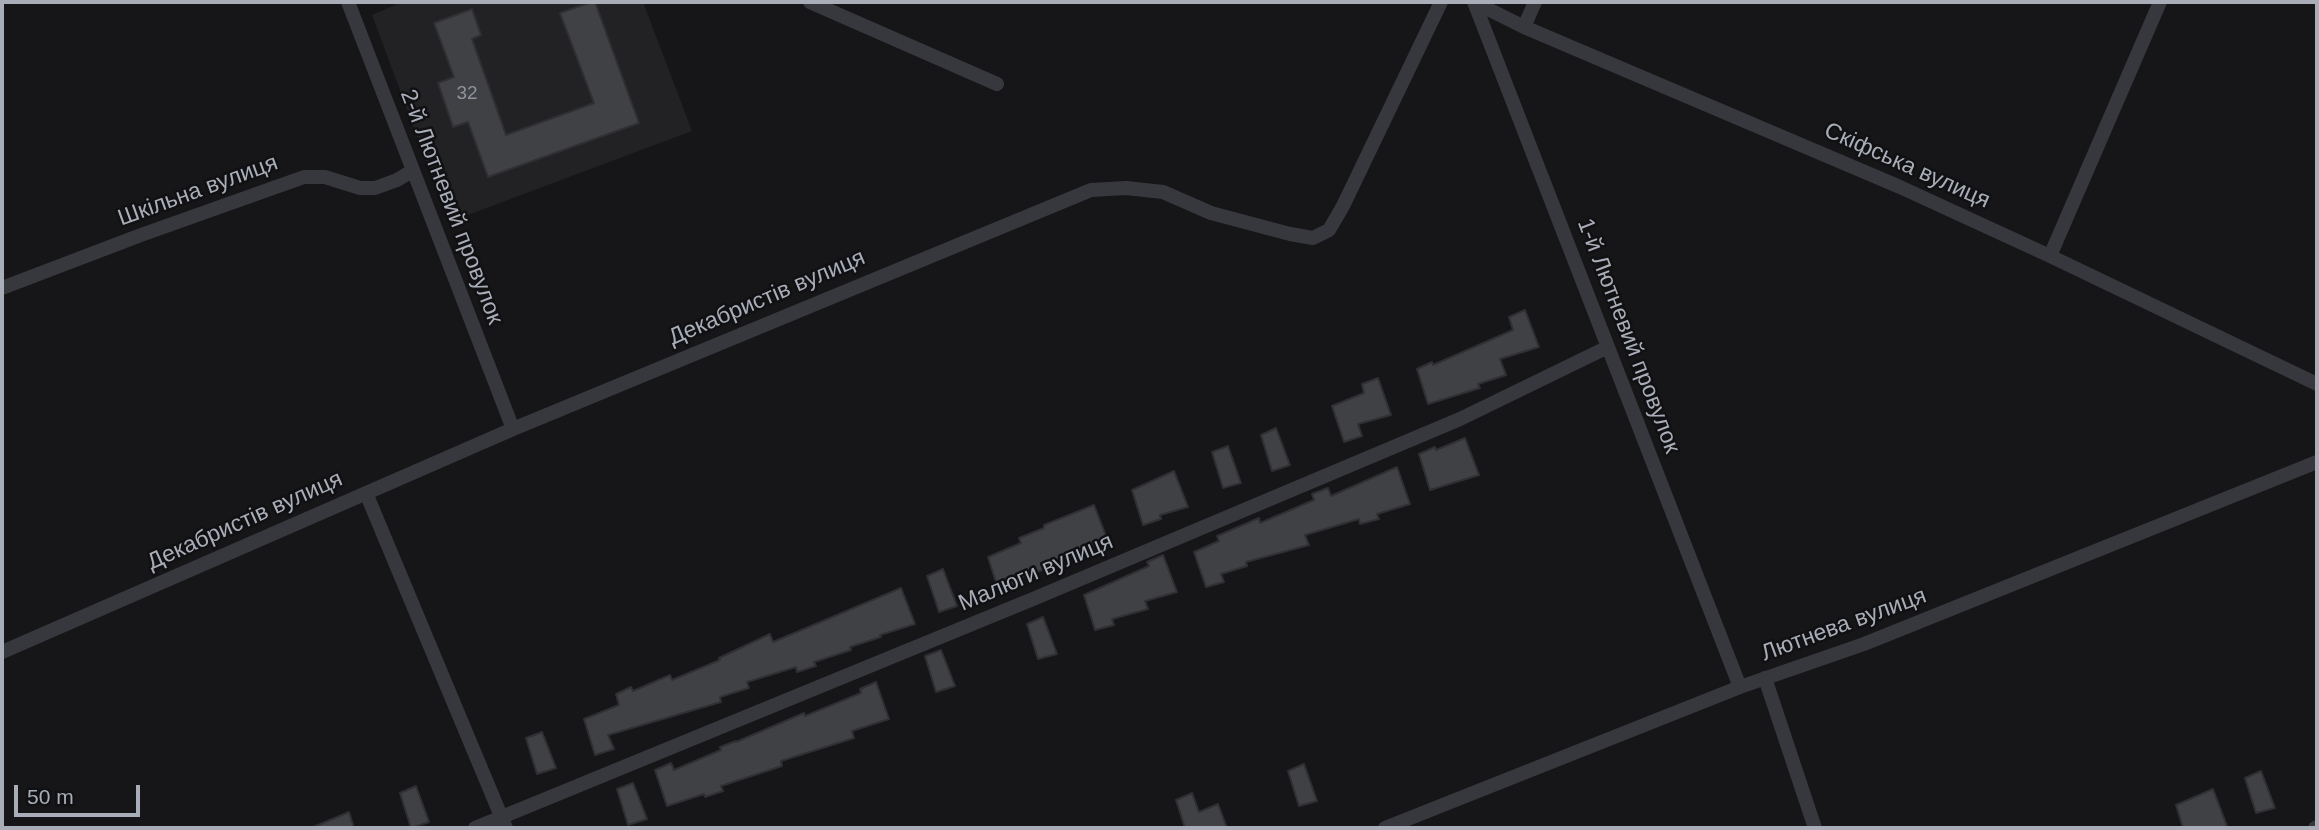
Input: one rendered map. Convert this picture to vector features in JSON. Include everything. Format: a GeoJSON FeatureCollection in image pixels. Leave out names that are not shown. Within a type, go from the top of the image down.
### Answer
{"type":"FeatureCollection","features":[{"type":"Feature","properties":{"kind":"street","name":"2-й Лютневий провулок"},"geometry":{"type":"LineString","coordinates":[[348,2],[513,429]]}},
{"type":"Feature","properties":{"kind":"street"},"geometry":{"type":"LineString","coordinates":[[810,2],[997,84]]}},
{"type":"Feature","properties":{"kind":"street","name":"Декабристів вулиця"},"geometry":{"type":"LineString","coordinates":[[2,652],[513,429],[1091,190],[1126,188],[1163,192],[1211,214],[1313,238],[1329,230],[1343,206],[1441,2]]}},
{"type":"Feature","properties":{"kind":"street","name":"Скіфська вулиця"},"geometry":{"type":"LineString","coordinates":[[1474,2],[1524,27],[1863,171],[2050,256],[2317,384]]}},
{"type":"Feature","properties":{"kind":"street","name":"1-й Лютневий провулок"},"geometry":{"type":"LineString","coordinates":[[1474,2],[1740,687]]}},
{"type":"Feature","properties":{"kind":"street"},"geometry":{"type":"LineString","coordinates":[[1524,27],[1535,2]]}},
{"type":"Feature","properties":{"kind":"street"},"geometry":{"type":"LineString","coordinates":[[2050,256],[2160,2]]}},
{"type":"Feature","properties":{"kind":"street","name":"Шкільна вулиця"},"geometry":{"type":"LineString","coordinates":[[2,288],[141,234],[304,177],[325,177],[360,188],[375,188],[412,172]]}},
{"type":"Feature","properties":{"kind":"street","name":"Малюги вулиця"},"geometry":{"type":"LineString","coordinates":[[475,828],[504,823],[1461,419],[1608,346]]}},
{"type":"Feature","properties":{"kind":"street","name":"Лютнева вулиця"},"geometry":{"type":"LineString","coordinates":[[1385,828],[1740,687],[1864,644],[2317,462]]}},
{"type":"Feature","properties":{"kind":"street"},"geometry":{"type":"LineString","coordinates":[[366,494],[504,823]]}},
{"type":"Feature","properties":{"kind":"street"},"geometry":{"type":"LineString","coordinates":[[1765,678],[1815,828]]}},
{"type":"Feature","properties":{"kind":"shaded area"},"geometry":{"type":"Polygon","coordinates":[[[402,2],[643,2],[692,131],[449,222],[372,15],[402,2]]]}},
{"type":"Feature","properties":{"kind":"building"},"geometry":{"type":"Polygon","coordinates":[[[595,2],[639,123],[488,177],[468,122],[453,127],[438,83],[454,77],[434,23],[472,9],[481,35],[472,39],[506,135],[594,103],[560,13],[595,2]]]}},
{"type":"Feature","properties":{"kind":"building"},"geometry":{"type":"Polygon","coordinates":[[[1525,310],[1539,347],[1500,359],[1506,375],[1478,384],[1480,388],[1428,404],[1417,369],[1432,362],[1433,365],[1513,330],[1509,317],[1525,310]]]}},
{"type":"Feature","properties":{"kind":"building"},"geometry":{"type":"Polygon","coordinates":[[[1378,378],[1391,415],[1358,424],[1362,436],[1344,442],[1332,406],[1364,393],[1362,384],[1378,378]]]}},
{"type":"Feature","properties":{"kind":"building"},"geometry":{"type":"Polygon","coordinates":[[[1276,428],[1290,465],[1272,471],[1261,435],[1276,428]]]}},
{"type":"Feature","properties":{"kind":"building"},"geometry":{"type":"Polygon","coordinates":[[[1465,438],[1479,475],[1430,490],[1419,454],[1465,438]]]}},
{"type":"Feature","properties":{"kind":"building"},"geometry":{"type":"Polygon","coordinates":[[[1228,446],[1241,483],[1223,488],[1212,452],[1228,446]]]}},
{"type":"Feature","properties":{"kind":"building"},"geometry":{"type":"Polygon","coordinates":[[[1397,467],[1410,504],[1377,514],[1379,519],[1360,524],[1359,519],[1305,535],[1309,545],[1246,562],[1247,566],[1221,574],[1224,582],[1206,587],[1194,552],[1219,541],[1217,536],[1259,518],[1260,523],[1314,500],[1312,494],[1328,488],[1331,496],[1397,467]]]}},
{"type":"Feature","properties":{"kind":"building"},"geometry":{"type":"Polygon","coordinates":[[[1174,471],[1188,507],[1160,515],[1161,519],[1143,525],[1132,490],[1174,471]]]}},
{"type":"Feature","properties":{"kind":"building"},"geometry":{"type":"Polygon","coordinates":[[[1094,505],[1108,541],[1047,563],[1049,568],[1015,579],[1017,587],[999,592],[988,557],[1021,543],[1019,538],[1044,528],[1044,525],[1094,505]]]}},
{"type":"Feature","properties":{"kind":"building"},"geometry":{"type":"Polygon","coordinates":[[[1163,555],[1177,592],[1145,601],[1148,609],[1112,619],[1114,625],[1095,630],[1084,595],[1149,566],[1147,562],[1163,555]]]}},
{"type":"Feature","properties":{"kind":"building"},"geometry":{"type":"Polygon","coordinates":[[[943,569],[957,606],[939,612],[927,576],[943,569]]]}},
{"type":"Feature","properties":{"kind":"building"},"geometry":{"type":"Polygon","coordinates":[[[901,588],[915,624],[814,662],[816,666],[797,672],[796,667],[747,682],[749,688],[720,697],[721,702],[608,735],[614,749],[595,755],[584,719],[619,705],[616,694],[631,687],[633,691],[670,675],[672,680],[720,660],[719,658],[770,634],[773,642],[901,588]]]}},
{"type":"Feature","properties":{"kind":"building"},"geometry":{"type":"Polygon","coordinates":[[[1043,617],[1057,654],[1038,659],[1027,624],[1043,617]]]}},
{"type":"Feature","properties":{"kind":"building"},"geometry":{"type":"Polygon","coordinates":[[[941,650],[955,686],[936,692],[925,656],[941,650]]]}},
{"type":"Feature","properties":{"kind":"building"},"geometry":{"type":"Polygon","coordinates":[[[876,682],[889,719],[852,731],[854,738],[781,761],[782,766],[721,786],[723,791],[667,806],[655,770],[671,763],[674,770],[721,750],[720,747],[861,693],[860,689],[876,682]]]}},
{"type":"Feature","properties":{"kind":"building"},"geometry":{"type":"Polygon","coordinates":[[[542,732],[556,768],[537,774],[526,738],[542,732]]]}},
{"type":"Feature","properties":{"kind":"building"},"geometry":{"type":"Polygon","coordinates":[[[1304,764],[1317,801],[1299,806],[1288,771],[1304,764]]]}},
{"type":"Feature","properties":{"kind":"building"},"geometry":{"type":"Polygon","coordinates":[[[2261,771],[2275,808],[2256,813],[2245,778],[2261,771]]]}},
{"type":"Feature","properties":{"kind":"building"},"geometry":{"type":"Polygon","coordinates":[[[633,783],[647,819],[628,825],[617,789],[633,783]]]}},
{"type":"Feature","properties":{"kind":"building"},"geometry":{"type":"Polygon","coordinates":[[[416,786],[429,822],[411,828],[400,793],[416,786]]]}},
{"type":"Feature","properties":{"kind":"building"},"geometry":{"type":"Polygon","coordinates":[[[2213,789],[2227,826],[2183,828],[2176,805],[2213,789]]]}},
{"type":"Feature","properties":{"kind":"building"},"geometry":{"type":"Polygon","coordinates":[[[1192,793],[1199,812],[1218,804],[1227,828],[1185,828],[1176,800],[1192,793]]]}},
{"type":"Feature","properties":{"kind":"building"},"geometry":{"type":"Polygon","coordinates":[[[349,812],[354,828],[311,828],[349,812]]]}}]}
